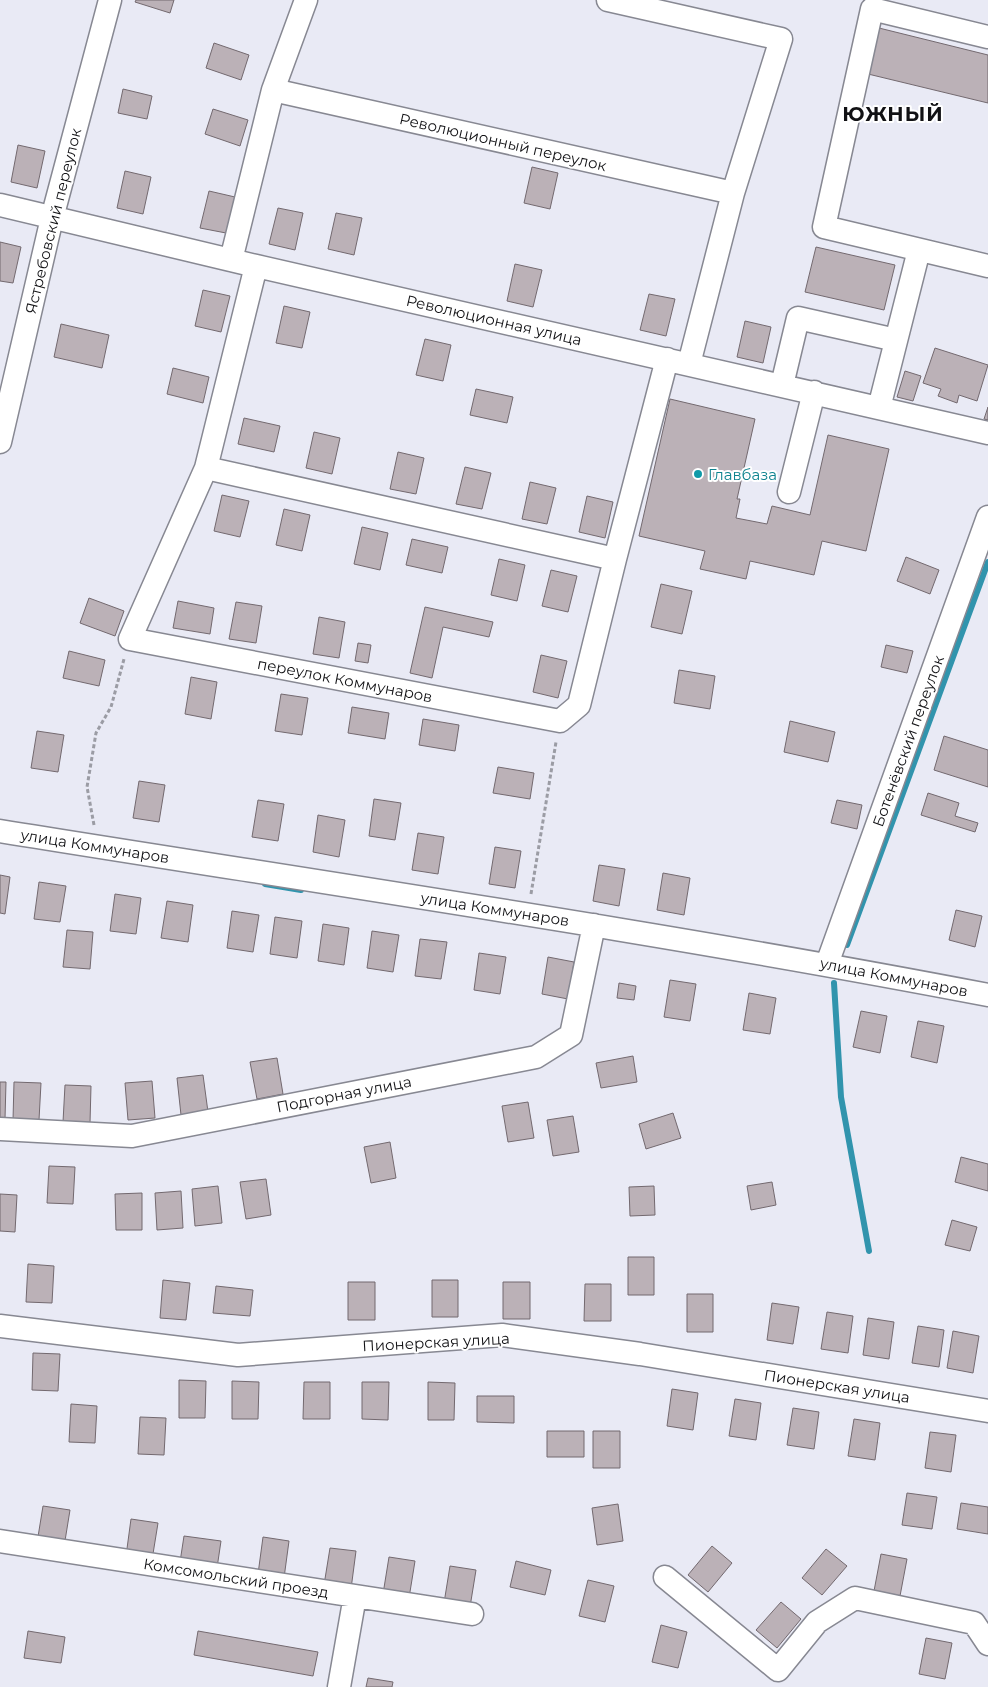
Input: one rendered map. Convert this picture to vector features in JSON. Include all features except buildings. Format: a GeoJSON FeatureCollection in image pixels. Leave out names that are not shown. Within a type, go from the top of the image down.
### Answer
{"type":"FeatureCollection","features":[{"type":"Feature","properties":{"kind":"street","name":"Ястребовский переулок"},"geometry":{"type":"LineString","coordinates":[[0,442],[52,218],[110,0]]}},
{"type":"Feature","properties":{"kind":"street"},"geometry":{"type":"LineString","coordinates":[[231,260],[273,90],[306,0]]}},
{"type":"Feature","properties":{"kind":"street"},"geometry":{"type":"LineString","coordinates":[[608,0],[781,39],[733,193],[689,364]]}},
{"type":"Feature","properties":{"kind":"street"},"geometry":{"type":"LineString","coordinates":[[988,37],[872,9],[824,227],[988,266]]}},
{"type":"Feature","properties":{"kind":"street","name":"Революционный переулок"},"geometry":{"type":"LineString","coordinates":[[273,90],[733,193]]}},
{"type":"Feature","properties":{"kind":"street","name":"Революционная улица"},"geometry":{"type":"LineString","coordinates":[[0,205],[256,266],[988,433]]}},
{"type":"Feature","properties":{"kind":"street"},"geometry":{"type":"LineString","coordinates":[[880,408],[919,250]]}},
{"type":"Feature","properties":{"kind":"street"},"geometry":{"type":"LineString","coordinates":[[130,639],[206,468],[256,266]]}},
{"type":"Feature","properties":{"kind":"street"},"geometry":{"type":"LineString","coordinates":[[782,385],[798,318],[896,340]]}},
{"type":"Feature","properties":{"kind":"street"},"geometry":{"type":"LineString","coordinates":[[560,721],[579,705],[667,359]]}},
{"type":"Feature","properties":{"kind":"street"},"geometry":{"type":"LineString","coordinates":[[789,492],[814,392]]}},
{"type":"Feature","properties":{"kind":"street"},"geometry":{"type":"LineString","coordinates":[[206,468],[615,559]]}},
{"type":"Feature","properties":{"kind":"street","name":"Ботенёвский переулок"},"geometry":{"type":"LineString","coordinates":[[827,964],[988,517]]}},
{"type":"Feature","properties":{"kind":"street","name":"переулок Коммунаров"},"geometry":{"type":"LineString","coordinates":[[130,639],[560,721]]}},
{"type":"Feature","properties":{"kind":"street","name":"улица Коммунаров"},"geometry":{"type":"LineString","coordinates":[[0,831],[594,925],[827,964],[988,995]]}},
{"type":"Feature","properties":{"kind":"street","name":"Подгорная улица"},"geometry":{"type":"LineString","coordinates":[[0,1129],[132,1136],[536,1057],[571,1035],[594,925]]}},
{"type":"Feature","properties":{"kind":"street","name":"Пионерская улица"},"geometry":{"type":"LineString","coordinates":[[0,1326],[238,1354],[502,1336],[640,1354],[988,1411]]}},
{"type":"Feature","properties":{"kind":"street","name":"Комсомольский проезд"},"geometry":{"type":"LineString","coordinates":[[0,1542],[472,1614]]}},
{"type":"Feature","properties":{"kind":"street"},"geometry":{"type":"LineString","coordinates":[[665,1577],[775,1679],[817,1622],[855,1598],[974,1623],[988,1644]]}},
{"type":"Feature","properties":{"kind":"street"},"geometry":{"type":"LineString","coordinates":[[339,1687],[355,1596]]}},
{"type":"Feature","properties":{"kind":"path"},"geometry":{"type":"LineString","coordinates":[[92,846],[96,833],[87,787],[96,733],[111,706],[130,639]]}},
{"type":"Feature","properties":{"kind":"path"},"geometry":{"type":"LineString","coordinates":[[527,914],[560,721]]}},
{"type":"Feature","properties":{"kind":"waterway"},"geometry":{"type":"LineString","coordinates":[[847,945],[988,562]]}},
{"type":"Feature","properties":{"kind":"waterway"},"geometry":{"type":"LineString","coordinates":[[265,884],[301,890]]}},
{"type":"Feature","properties":{"kind":"waterway"},"geometry":{"type":"LineString","coordinates":[[834,983],[841,1097],[869,1251]]}},
{"type":"Feature","properties":{"kind":"place","name":"Главбаза"},"geometry":{"type":"Point","coordinates":[698,474]}},
{"type":"Feature","properties":{"kind":"district","name":"ЮЖНЫЙ"},"geometry":{"type":"Point","coordinates":[893,114]}}]}
